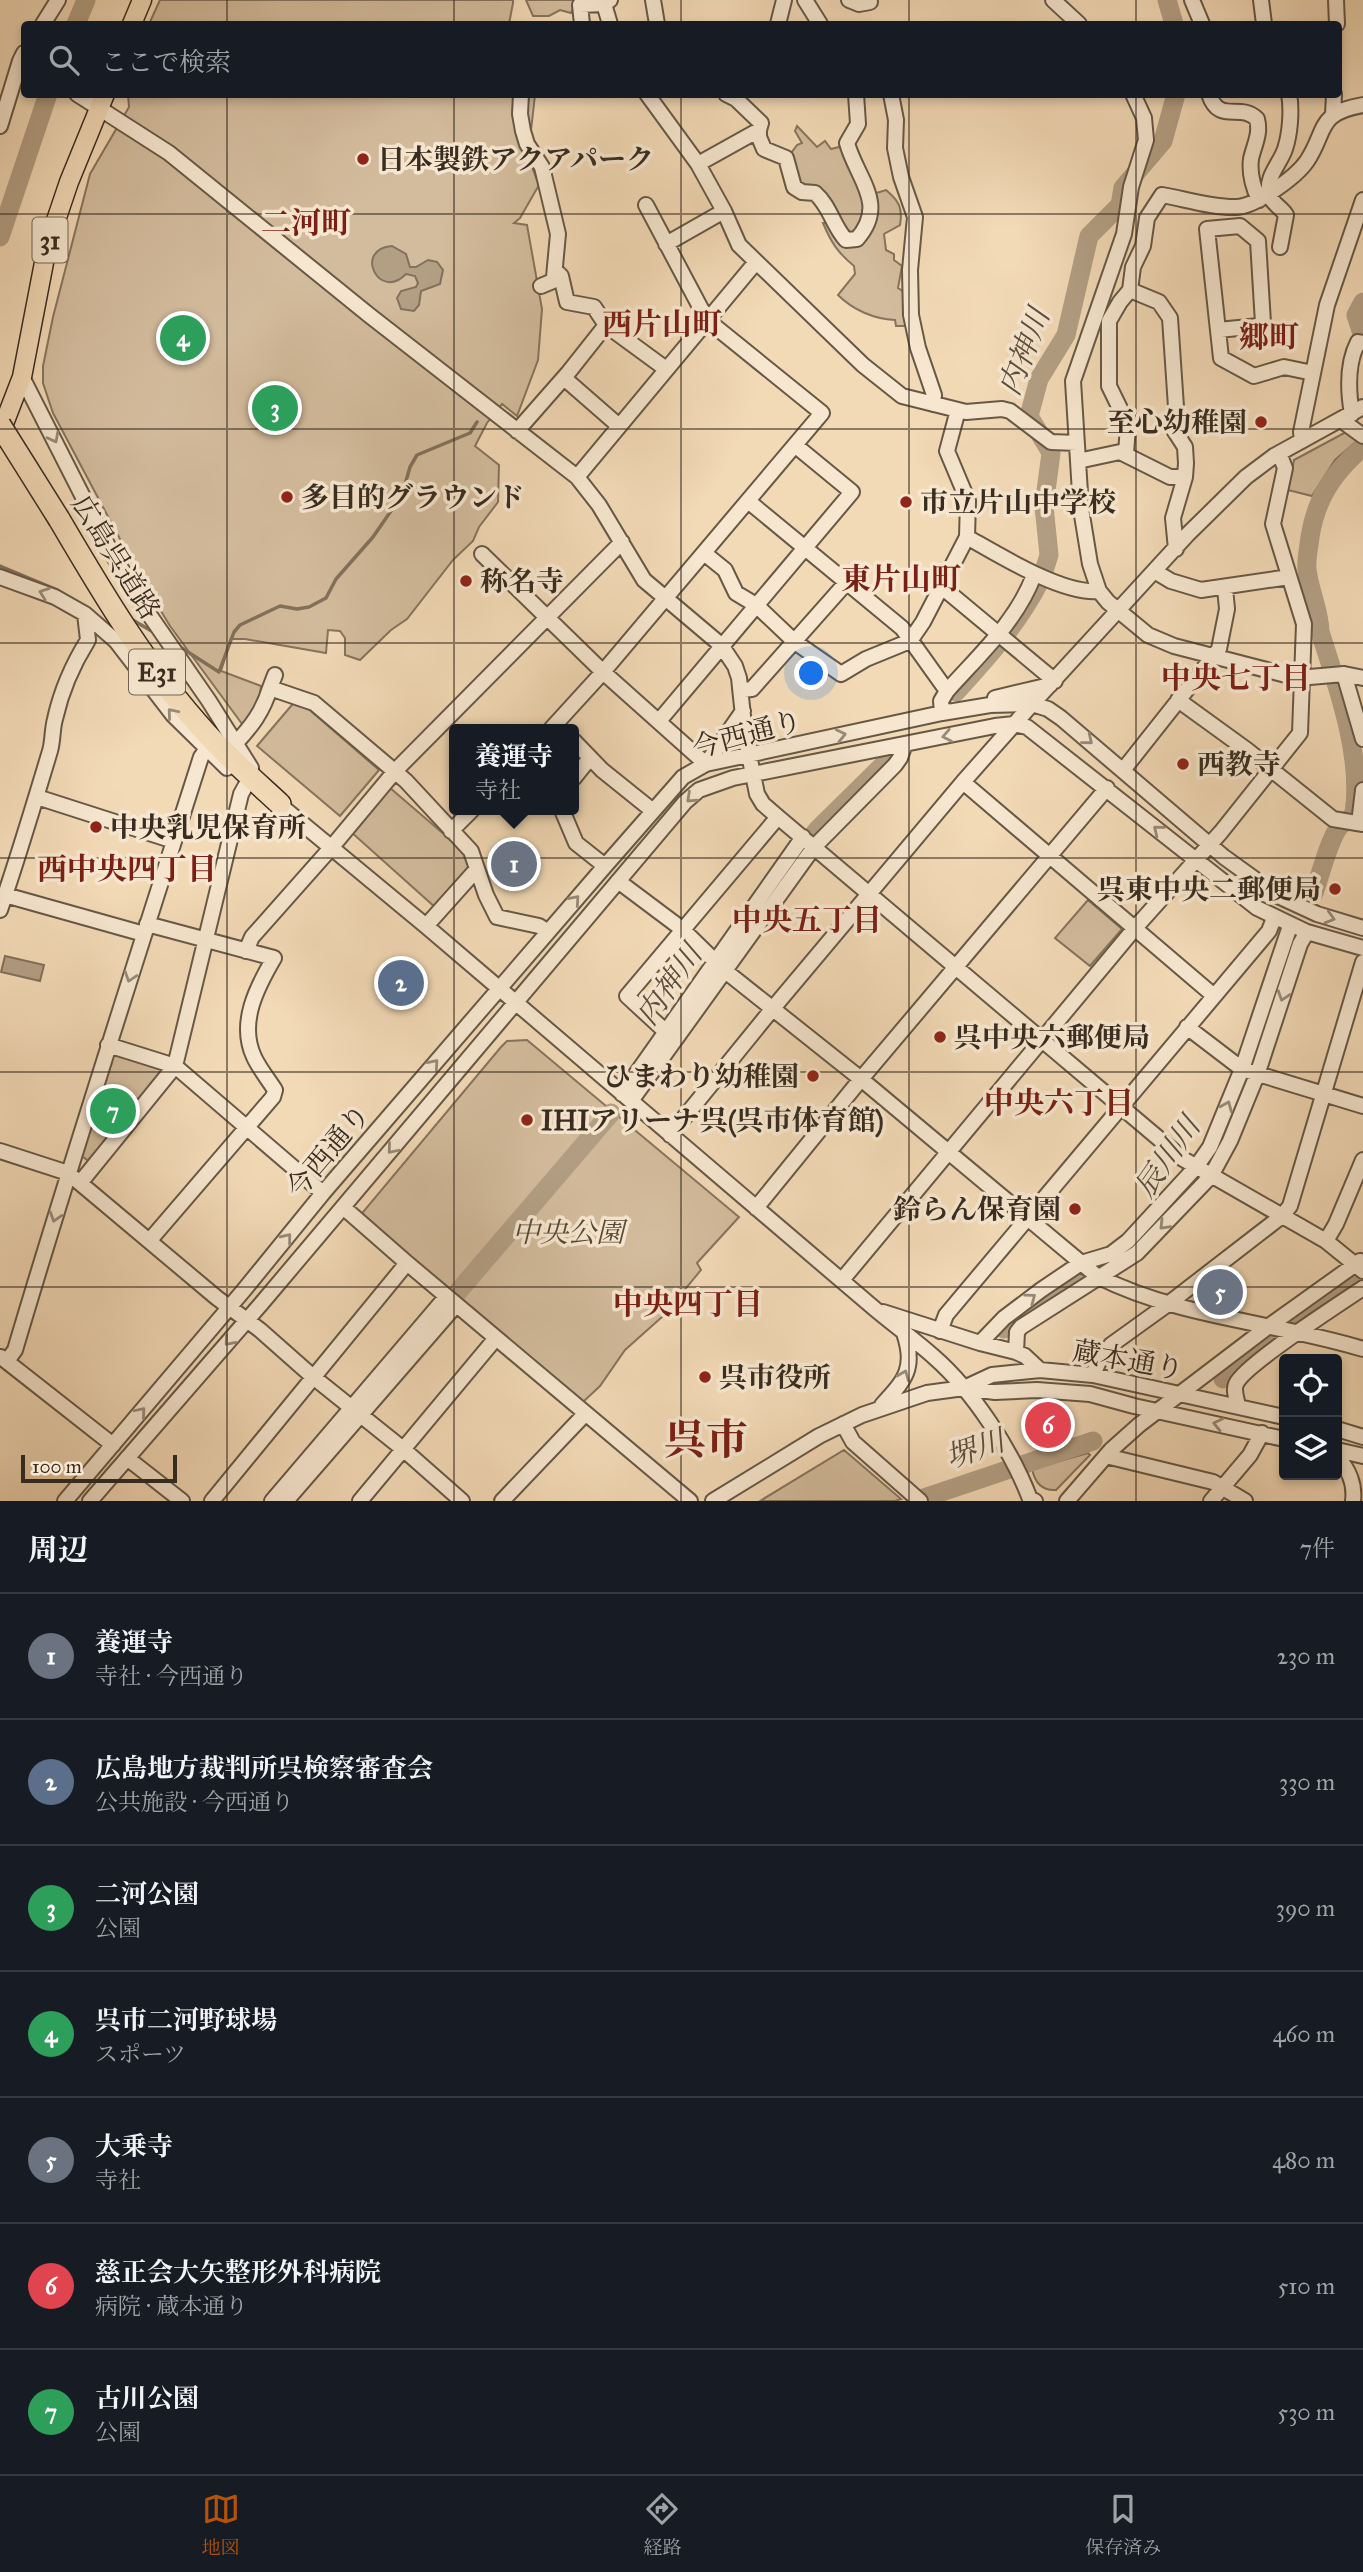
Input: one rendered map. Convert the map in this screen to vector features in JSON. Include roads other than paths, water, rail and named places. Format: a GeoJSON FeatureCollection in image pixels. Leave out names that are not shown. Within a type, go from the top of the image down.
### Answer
{"type":"FeatureCollection","features":[{"type":"Feature","properties":{"kind":"highway","name":"広島呉道路"},"geometry":{"type":"LineString","coordinates":[[0,425],[105,597],[176,697],[224,752],[280,804]]}},
{"type":"Feature","properties":{"kind":"main road"},"geometry":{"type":"LineString","coordinates":[[133,21],[142,0]]}},
{"type":"Feature","properties":{"kind":"main road","name":"31"},"geometry":{"type":"LineString","coordinates":[[0,434],[22,377],[47,247],[69,182],[102,102]]}},
{"type":"Feature","properties":{"kind":"street"},"geometry":{"type":"LineString","coordinates":[[45,21],[58,0]]}},
{"type":"Feature","properties":{"kind":"street"},"geometry":{"type":"LineString","coordinates":[[653,0],[656,21]]}},
{"type":"Feature","properties":{"kind":"street"},"geometry":{"type":"LineString","coordinates":[[779,21],[784,0]]}},
{"type":"Feature","properties":{"kind":"street"},"geometry":{"type":"LineString","coordinates":[[805,0],[818,21]]}},
{"type":"Feature","properties":{"kind":"street"},"geometry":{"type":"LineString","coordinates":[[849,0],[859,4],[870,1]]}},
{"type":"Feature","properties":{"kind":"street"},"geometry":{"type":"LineString","coordinates":[[1053,0],[1076,21]]}},
{"type":"Feature","properties":{"kind":"street"},"geometry":{"type":"LineString","coordinates":[[1192,0],[1201,21]]}},
{"type":"Feature","properties":{"kind":"street"},"geometry":{"type":"LineString","coordinates":[[1261,0],[1264,21]]}},
{"type":"Feature","properties":{"kind":"street"},"geometry":{"type":"LineString","coordinates":[[1336,0],[1337,21]]}},
{"type":"Feature","properties":{"kind":"street"},"geometry":{"type":"LineString","coordinates":[[582,21],[580,5],[607,2],[610,21]]}},
{"type":"Feature","properties":{"kind":"street"},"geometry":{"type":"LineString","coordinates":[[0,126],[21,65]]}},
{"type":"Feature","properties":{"kind":"street"},"geometry":{"type":"LineString","coordinates":[[521,98],[523,131],[527,144],[542,167],[558,233],[552,281],[541,286]]}},
{"type":"Feature","properties":{"kind":"street"},"geometry":{"type":"LineString","coordinates":[[650,98],[698,164],[737,241],[863,365],[902,396],[966,412],[1002,409],[1010,411],[1051,442],[1077,443]]}},
{"type":"Feature","properties":{"kind":"street"},"geometry":{"type":"LineString","coordinates":[[734,98],[761,123],[759,137],[764,149],[786,158],[794,187],[820,197],[846,240],[857,239],[869,219],[872,205],[847,144],[858,124],[856,98]]}},
{"type":"Feature","properties":{"kind":"street"},"geometry":{"type":"LineString","coordinates":[[892,98],[896,120],[895,148],[901,177],[915,217],[910,270],[911,315],[918,348],[934,395],[933,404]]}},
{"type":"Feature","properties":{"kind":"street"},"geometry":{"type":"LineString","coordinates":[[1135,98],[1144,118],[1146,140],[1131,187],[1124,234],[1073,381],[1082,509],[1090,564],[1099,591],[1148,635],[1174,646],[1286,675],[1337,674],[1363,678]]}},
{"type":"Feature","properties":{"kind":"street"},"geometry":{"type":"LineString","coordinates":[[1210,98],[1220,111],[1247,113],[1257,119],[1258,133],[1251,178],[1264,197],[1286,215],[1280,247]]}},
{"type":"Feature","properties":{"kind":"street"},"geometry":{"type":"LineString","coordinates":[[1264,197],[1286,143],[1289,98]]}},
{"type":"Feature","properties":{"kind":"street"},"geometry":{"type":"LineString","coordinates":[[1333,115],[1334,98]]}},
{"type":"Feature","properties":{"kind":"street"},"geometry":{"type":"LineString","coordinates":[[102,102],[577,477],[599,505],[644,580],[720,645],[735,666],[757,794],[763,804],[1183,1159],[1326,1241],[1361,1266],[1271,1326],[1179,1394],[1105,1456],[1067,1501]]}},
{"type":"Feature","properties":{"kind":"street"},"geometry":{"type":"LineString","coordinates":[[1126,454],[1128,425],[1108,386],[1108,321],[1130,289],[1133,267],[1143,246],[1147,218],[1162,195],[1238,208],[1264,197],[1306,162],[1322,127],[1333,115],[1363,105]]}},
{"type":"Feature","properties":{"kind":"street"},"geometry":{"type":"LineString","coordinates":[[698,164],[759,130]]}},
{"type":"Feature","properties":{"kind":"street"},"geometry":{"type":"LineString","coordinates":[[1302,441],[1301,432],[1327,305],[1359,227],[1363,200]]}},
{"type":"Feature","properties":{"kind":"street"},"geometry":{"type":"LineString","coordinates":[[559,724],[822,413],[707,320],[646,205]]}},
{"type":"Feature","properties":{"kind":"street"},"geometry":{"type":"LineString","coordinates":[[666,244],[724,211]]}},
{"type":"Feature","properties":{"kind":"street"},"geometry":{"type":"LineString","coordinates":[[1217,330],[1259,326],[1263,323],[1258,241],[1240,226],[1207,229],[1217,330],[1221,358],[1250,375],[1284,367],[1313,373]]}},
{"type":"Feature","properties":{"kind":"street"},"geometry":{"type":"LineString","coordinates":[[577,477],[756,262]]}},
{"type":"Feature","properties":{"kind":"street"},"geometry":{"type":"LineString","coordinates":[[555,270],[561,276],[567,302],[594,307],[606,325],[666,369]]}},
{"type":"Feature","properties":{"kind":"street"},"geometry":{"type":"LineString","coordinates":[[1130,289],[1160,302],[1170,318],[1176,407],[1174,430],[1185,447],[1185,477],[1173,518],[1176,549]]}},
{"type":"Feature","properties":{"kind":"street"},"geometry":{"type":"LineString","coordinates":[[517,431],[606,325]]}},
{"type":"Feature","properties":{"kind":"street"},"geometry":{"type":"LineString","coordinates":[[1363,343],[1357,342],[1353,352],[1349,395],[1352,414],[1363,436]]}},
{"type":"Feature","properties":{"kind":"street"},"geometry":{"type":"LineString","coordinates":[[22,377],[110,550],[144,607],[209,701],[247,764],[331,848]]}},
{"type":"Feature","properties":{"kind":"street"},"geometry":{"type":"LineString","coordinates":[[564,378],[619,426]]}},
{"type":"Feature","properties":{"kind":"street"},"geometry":{"type":"LineString","coordinates":[[704,553],[724,570],[736,593],[756,605],[795,642],[841,674],[866,659],[910,641],[923,622],[967,537],[968,501],[947,451],[958,410]]}},
{"type":"Feature","properties":{"kind":"street"},"geometry":{"type":"LineString","coordinates":[[670,1135],[963,782],[1176,549],[1246,477],[1279,453],[1352,414]]}},
{"type":"Feature","properties":{"kind":"street"},"geometry":{"type":"LineString","coordinates":[[659,720],[852,492],[796,446]]}},
{"type":"Feature","properties":{"kind":"street"},"geometry":{"type":"LineString","coordinates":[[1078,461],[1120,452],[1170,477],[1185,477]]}},
{"type":"Feature","properties":{"kind":"street"},"geometry":{"type":"LineString","coordinates":[[842,1280],[1135,928],[1272,771],[1300,733],[1304,624],[1273,524],[1285,468],[1279,453]]}},
{"type":"Feature","properties":{"kind":"street"},"geometry":{"type":"LineString","coordinates":[[748,501],[902,628],[947,691]]}},
{"type":"Feature","properties":{"kind":"street"},"geometry":{"type":"LineString","coordinates":[[967,537],[1034,575],[1089,592],[1099,591]]}},
{"type":"Feature","properties":{"kind":"street"},"geometry":{"type":"LineString","coordinates":[[246,950],[252,937],[396,770],[622,542]]}},
{"type":"Feature","properties":{"kind":"street"},"geometry":{"type":"LineString","coordinates":[[482,554],[603,672],[706,764],[743,711]]}},
{"type":"Feature","properties":{"kind":"street"},"geometry":{"type":"LineString","coordinates":[[1156,572],[1171,581],[1201,590],[1289,577]]}},
{"type":"Feature","properties":{"kind":"street"},"geometry":{"type":"LineString","coordinates":[[1034,575],[1026,597],[1003,637],[947,691],[941,701],[942,713],[1053,683]]}},
{"type":"Feature","properties":{"kind":"street"},"geometry":{"type":"LineString","coordinates":[[0,577],[55,597],[85,614],[116,641],[173,715],[206,750],[246,785],[280,804],[935,1358],[964,1388],[1017,1466],[1027,1500]]}},
{"type":"Feature","properties":{"kind":"street"},"geometry":{"type":"LineString","coordinates":[[741,690],[752,690],[846,583]]}},
{"type":"Feature","properties":{"kind":"street"},"geometry":{"type":"LineString","coordinates":[[942,586],[1053,683]]}},
{"type":"Feature","properties":{"kind":"street"},"geometry":{"type":"LineString","coordinates":[[1124,769],[1219,649],[1227,609],[1225,588]]}},
{"type":"Feature","properties":{"kind":"street"},"geometry":{"type":"LineString","coordinates":[[0,910],[37,797],[63,694],[77,657],[88,640],[85,614]]}},
{"type":"Feature","properties":{"kind":"street"},"geometry":{"type":"LineString","coordinates":[[1337,674],[1363,739]]}},
{"type":"Feature","properties":{"kind":"street"},"geometry":{"type":"LineString","coordinates":[[235,744],[264,709],[273,681],[314,703],[396,770],[471,851],[486,895],[498,917],[539,926],[548,932]]}},
{"type":"Feature","properties":{"kind":"street"},"geometry":{"type":"LineString","coordinates":[[1178,700],[1333,819],[1361,823],[1363,790]]}},
{"type":"Feature","properties":{"kind":"street","name":"今西通り"},"geometry":{"type":"LineString","coordinates":[[65,1501],[324,1193],[605,866],[683,777],[706,764],[942,713],[989,705],[1032,704],[1048,709],[1061,718],[1210,845],[1278,896],[1317,914],[1363,928]]}},
{"type":"Feature","properties":{"kind":"street"},"geometry":{"type":"LineString","coordinates":[[1014,724],[1027,727],[1045,739],[1257,908],[1290,926],[1363,948]]}},
{"type":"Feature","properties":{"kind":"street","name":"今西通り"},"geometry":{"type":"LineString","coordinates":[[90,1501],[246,1321],[685,802],[699,790],[715,783],[753,774],[1014,724]]}},
{"type":"Feature","properties":{"kind":"street"},"geometry":{"type":"LineString","coordinates":[[626,1098],[808,842],[895,765],[905,744]]}},
{"type":"Feature","properties":{"kind":"street"},"geometry":{"type":"LineString","coordinates":[[579,747],[641,804],[653,811]]}},
{"type":"Feature","properties":{"kind":"street"},"geometry":{"type":"LineString","coordinates":[[113,1445],[4,1359],[15,1350],[108,1045],[201,757],[206,750]]}},
{"type":"Feature","properties":{"kind":"street"},"geometry":{"type":"LineString","coordinates":[[579,771],[590,758]]}},
{"type":"Feature","properties":{"kind":"street"},"geometry":{"type":"LineString","coordinates":[[963,782],[1213,995]]}},
{"type":"Feature","properties":{"kind":"street"},"geometry":{"type":"LineString","coordinates":[[80,1183],[175,1066],[241,794],[246,785]]}},
{"type":"Feature","properties":{"kind":"street"},"geometry":{"type":"LineString","coordinates":[[756,1208],[861,1079],[1107,788]]}},
{"type":"Feature","properties":{"kind":"street"},"geometry":{"type":"LineString","coordinates":[[37,797],[174,841]]}},
{"type":"Feature","properties":{"kind":"street"},"geometry":{"type":"LineString","coordinates":[[451,831],[467,815]]}},
{"type":"Feature","properties":{"kind":"street"},"geometry":{"type":"LineString","coordinates":[[564,815],[576,843],[605,866]]}},
{"type":"Feature","properties":{"kind":"street"},"geometry":{"type":"LineString","coordinates":[[665,1031],[627,996],[778,817]]}},
{"type":"Feature","properties":{"kind":"street"},"geometry":{"type":"LineString","coordinates":[[426,926],[477,869]]}},
{"type":"Feature","properties":{"kind":"street"},"geometry":{"type":"LineString","coordinates":[[618,881],[682,929],[719,966],[774,1007],[1097,1276],[1118,1287],[1168,1304],[1325,1337],[1363,1349]]}},
{"type":"Feature","properties":{"kind":"street"},"geometry":{"type":"LineString","coordinates":[[5,895],[274,958],[258,985],[250,1008],[249,1037],[254,1056],[275,1090],[273,1097],[150,1240]]}},
{"type":"Feature","properties":{"kind":"street"},"geometry":{"type":"LineString","coordinates":[[940,1331],[946,1315],[1269,931],[1274,918]]}},
{"type":"Feature","properties":{"kind":"street"},"geometry":{"type":"LineString","coordinates":[[980,1343],[1004,1318],[1081,1263],[1111,1254],[1128,1241],[1196,1167],[1210,1147],[1242,1069],[1290,926]]}},
{"type":"Feature","properties":{"kind":"street"},"geometry":{"type":"LineString","coordinates":[[1016,1352],[1017,1332],[1021,1327],[1097,1276],[1137,1253],[1211,1176],[1230,1141],[1256,1075],[1300,944],[1307,932]]}},
{"type":"Feature","properties":{"kind":"street"},"geometry":{"type":"LineString","coordinates":[[1093,1375],[1100,1359],[1111,1345],[1282,1216],[1290,1206],[1363,962]]}},
{"type":"Feature","properties":{"kind":"street"},"geometry":{"type":"LineString","coordinates":[[626,1098],[665,1031],[719,966]]}},
{"type":"Feature","properties":{"kind":"street"},"geometry":{"type":"LineString","coordinates":[[1187,1027],[1242,1069],[1363,1106]]}},
{"type":"Feature","properties":{"kind":"street"},"geometry":{"type":"LineString","coordinates":[[108,1045],[175,1066],[324,1193]]}},
{"type":"Feature","properties":{"kind":"street"},"geometry":{"type":"LineString","coordinates":[[0,1151],[68,1173],[403,1449],[462,1501]]}},
{"type":"Feature","properties":{"kind":"street"},"geometry":{"type":"LineString","coordinates":[[1326,1241],[1363,1160]]}},
{"type":"Feature","properties":{"kind":"street"},"geometry":{"type":"LineString","coordinates":[[343,1207],[407,1264],[690,1501]]}},
{"type":"Feature","properties":{"kind":"street"},"geometry":{"type":"LineString","coordinates":[[212,1501],[407,1264]]}},
{"type":"Feature","properties":{"kind":"street"},"geometry":{"type":"LineString","coordinates":[[1238,1406],[1235,1390],[1242,1376],[1295,1332],[1363,1288]]}},
{"type":"Feature","properties":{"kind":"street"},"geometry":{"type":"LineString","coordinates":[[286,1501],[357,1411],[451,1301]]}},
{"type":"Feature","properties":{"kind":"street"},"geometry":{"type":"LineString","coordinates":[[875,1309],[1016,1352],[1025,1356],[1040,1370]]}},
{"type":"Feature","properties":{"kind":"street"},"geometry":{"type":"LineString","coordinates":[[878,1409],[905,1381],[910,1361],[904,1333]]}},
{"type":"Feature","properties":{"kind":"street"},"geometry":{"type":"LineString","coordinates":[[360,1501],[496,1338]]}},
{"type":"Feature","properties":{"kind":"street","name":"蔵本通り"},"geometry":{"type":"LineString","coordinates":[[964,1388],[992,1375],[1040,1370],[1093,1375],[1279,1416]]}},
{"type":"Feature","properties":{"kind":"street","name":"蔵本通り"},"geometry":{"type":"LineString","coordinates":[[713,1501],[843,1424],[927,1393],[964,1388],[995,1392],[1037,1390],[1090,1394],[1279,1437]]}},
{"type":"Feature","properties":{"kind":"street"},"geometry":{"type":"LineString","coordinates":[[272,1501],[357,1411]]}},
{"type":"Feature","properties":{"kind":"street"},"geometry":{"type":"LineString","coordinates":[[502,1501],[585,1413]]}},
{"type":"Feature","properties":{"kind":"street"},"geometry":{"type":"LineString","coordinates":[[843,1424],[853,1442],[916,1498]]}},
{"type":"Feature","properties":{"kind":"street"},"geometry":{"type":"LineString","coordinates":[[1342,1430],[1363,1435]]}},
{"type":"Feature","properties":{"kind":"street"},"geometry":{"type":"LineString","coordinates":[[1212,1501],[1250,1455],[1262,1433]]}},
{"type":"Feature","properties":{"kind":"street"},"geometry":{"type":"LineString","coordinates":[[1342,1451],[1363,1456]]}},
{"type":"Feature","properties":{"kind":"street"},"geometry":{"type":"LineString","coordinates":[[1105,1456],[1213,1482],[1245,1501]]}},
{"type":"Feature","properties":{"kind":"street"},"geometry":{"type":"LineString","coordinates":[[127,1458],[182,1501]]}},
{"type":"Feature","properties":{"kind":"street"},"geometry":{"type":"LineString","coordinates":[[1342,1463],[1352,1480],[1353,1501]]}},
{"type":"Feature","properties":{"kind":"waterway"},"geometry":{"type":"LineString","coordinates":[[77,21],[86,0]]}},
{"type":"Feature","properties":{"kind":"waterway","name":"内神川"},"geometry":{"type":"LineString","coordinates":[[1167,0],[1173,21]]}},
{"type":"Feature","properties":{"kind":"waterway"},"geometry":{"type":"LineString","coordinates":[[0,237],[47,98]]}},
{"type":"Feature","properties":{"kind":"waterway","name":"内神川"},"geometry":{"type":"LineString","coordinates":[[1044,571],[1049,555],[1044,506],[1051,453],[1029,416],[1039,379],[1066,335],[1089,236],[1120,205],[1123,188],[1163,141],[1175,98]]}},
{"type":"Feature","properties":{"kind":"waterway","name":"辰川川"},"geometry":{"type":"LineString","coordinates":[[1363,302],[1356,315],[1363,337]]}},
{"type":"Feature","properties":{"kind":"waterway"},"geometry":{"type":"LineString","coordinates":[[177,645],[219,672],[234,632],[240,625],[280,606],[297,609],[309,607],[326,598],[336,579],[373,537],[402,495],[410,467],[417,455],[470,433],[477,422]]}},
{"type":"Feature","properties":{"kind":"waterway","name":"辰川川"},"geometry":{"type":"LineString","coordinates":[[1314,893],[1335,833],[1354,813],[1356,791],[1347,721],[1320,632],[1308,577],[1307,557],[1313,523],[1322,498],[1343,466],[1363,447]]}},
{"type":"Feature","properties":{"kind":"waterway"},"geometry":{"type":"LineString","coordinates":[[0,566],[55,589],[80,604]]}},
{"type":"Feature","properties":{"kind":"waterway","name":"内神川"},"geometry":{"type":"LineString","coordinates":[[956,692],[1012,626],[1040,581]]}},
{"type":"Feature","properties":{"kind":"waterway"},"geometry":{"type":"LineString","coordinates":[[131,619],[155,633]]}},
{"type":"Feature","properties":{"kind":"waterway","name":"内神川"},"geometry":{"type":"LineString","coordinates":[[796,856],[818,829],[885,763]]}},
{"type":"Feature","properties":{"kind":"waterway","name":"辰川川"},"geometry":{"type":"LineString","coordinates":[[1226,1125],[1245,1083],[1291,949]]}},
{"type":"Feature","properties":{"kind":"waterway","name":"内神川"},"geometry":{"type":"LineString","coordinates":[[456,1294],[611,1113]]}},
{"type":"Feature","properties":{"kind":"waterway","name":"辰川川"},"geometry":{"type":"LineString","coordinates":[[1004,1329],[1078,1279],[1116,1262],[1177,1203],[1206,1161]]}},
{"type":"Feature","properties":{"kind":"waterway","name":"堺川"},"geometry":{"type":"LineString","coordinates":[[1223,1379],[1320,1300],[1363,1272]]}},
{"type":"Feature","properties":{"kind":"waterway","name":"堺川"},"geometry":{"type":"LineString","coordinates":[[915,1501],[1093,1441]]}},
{"type":"Feature","properties":{"kind":"place","name":"日本製鉄アクアパーク"},"geometry":{"type":"Point","coordinates":[363,159]}},
{"type":"Feature","properties":{"kind":"place","name":"呉市二河野球場"},"geometry":{"type":"Point","coordinates":[183,338]}},
{"type":"Feature","properties":{"kind":"place","name":"二河公園"},"geometry":{"type":"Point","coordinates":[275,408]}},
{"type":"Feature","properties":{"kind":"place","name":"至心幼稚園"},"geometry":{"type":"Point","coordinates":[1261,422]}},
{"type":"Feature","properties":{"kind":"place","name":"多目的グラウンド"},"geometry":{"type":"Point","coordinates":[287,497]}},
{"type":"Feature","properties":{"kind":"place","name":"市立片山中学校"},"geometry":{"type":"Point","coordinates":[906,502]}},
{"type":"Feature","properties":{"kind":"place","name":"称名寺"},"geometry":{"type":"Point","coordinates":[466,581]}},
{"type":"Feature","properties":{"kind":"place","name":"西教寺"},"geometry":{"type":"Point","coordinates":[1183,764]}},
{"type":"Feature","properties":{"kind":"place","name":"中央乳児保育所"},"geometry":{"type":"Point","coordinates":[96,827]}},
{"type":"Feature","properties":{"kind":"place","name":"養運寺"},"geometry":{"type":"Point","coordinates":[514,864]}},
{"type":"Feature","properties":{"kind":"place","name":"呉東中央二郵便局"},"geometry":{"type":"Point","coordinates":[1335,889]}},
{"type":"Feature","properties":{"kind":"place","name":"広島地方裁判所呉検察審査会"},"geometry":{"type":"Point","coordinates":[401,983]}},
{"type":"Feature","properties":{"kind":"place","name":"呉中央六郵便局"},"geometry":{"type":"Point","coordinates":[940,1037]}},
{"type":"Feature","properties":{"kind":"place","name":"ひまわり幼稚園"},"geometry":{"type":"Point","coordinates":[813,1076]}},
{"type":"Feature","properties":{"kind":"place","name":"古川公園"},"geometry":{"type":"Point","coordinates":[113,1111]}},
{"type":"Feature","properties":{"kind":"place","name":"IHIアリーナ呉(呉市体育館)"},"geometry":{"type":"Point","coordinates":[527,1120]}},
{"type":"Feature","properties":{"kind":"place","name":"鈴らん保育園"},"geometry":{"type":"Point","coordinates":[1075,1209]}},
{"type":"Feature","properties":{"kind":"place","name":"大乗寺"},"geometry":{"type":"Point","coordinates":[1220,1292]}},
{"type":"Feature","properties":{"kind":"place","name":"呉市役所"},"geometry":{"type":"Point","coordinates":[705,1377]}},
{"type":"Feature","properties":{"kind":"place","name":"慈正会大矢整形外科病院"},"geometry":{"type":"Point","coordinates":[1048,1425]}},
{"type":"Feature","properties":{"kind":"district","name":"二河町"},"geometry":{"type":"Point","coordinates":[306,223]}},
{"type":"Feature","properties":{"kind":"district","name":"西片山町"},"geometry":{"type":"Point","coordinates":[662,324]}},
{"type":"Feature","properties":{"kind":"district","name":"郷町"},"geometry":{"type":"Point","coordinates":[1269,337]}},
{"type":"Feature","properties":{"kind":"district","name":"東片山町"},"geometry":{"type":"Point","coordinates":[901,579]}},
{"type":"Feature","properties":{"kind":"district","name":"中央七丁目"},"geometry":{"type":"Point","coordinates":[1236,678]}},
{"type":"Feature","properties":{"kind":"district","name":"西中央四丁目"},"geometry":{"type":"Point","coordinates":[127,869]}},
{"type":"Feature","properties":{"kind":"district","name":"中央五丁目"},"geometry":{"type":"Point","coordinates":[807,920]}},
{"type":"Feature","properties":{"kind":"district","name":"中央六丁目"},"geometry":{"type":"Point","coordinates":[1059,1103]}},
{"type":"Feature","properties":{"kind":"district","name":"中央四丁目"},"geometry":{"type":"Point","coordinates":[688,1304]}},
{"type":"Feature","properties":{"kind":"district","name":"呉市"},"geometry":{"type":"Point","coordinates":[706,1440]}},
{"type":"Feature","properties":{"kind":"park label","name":"中央公園"},"geometry":{"type":"Point","coordinates":[568,1232]}}]}
